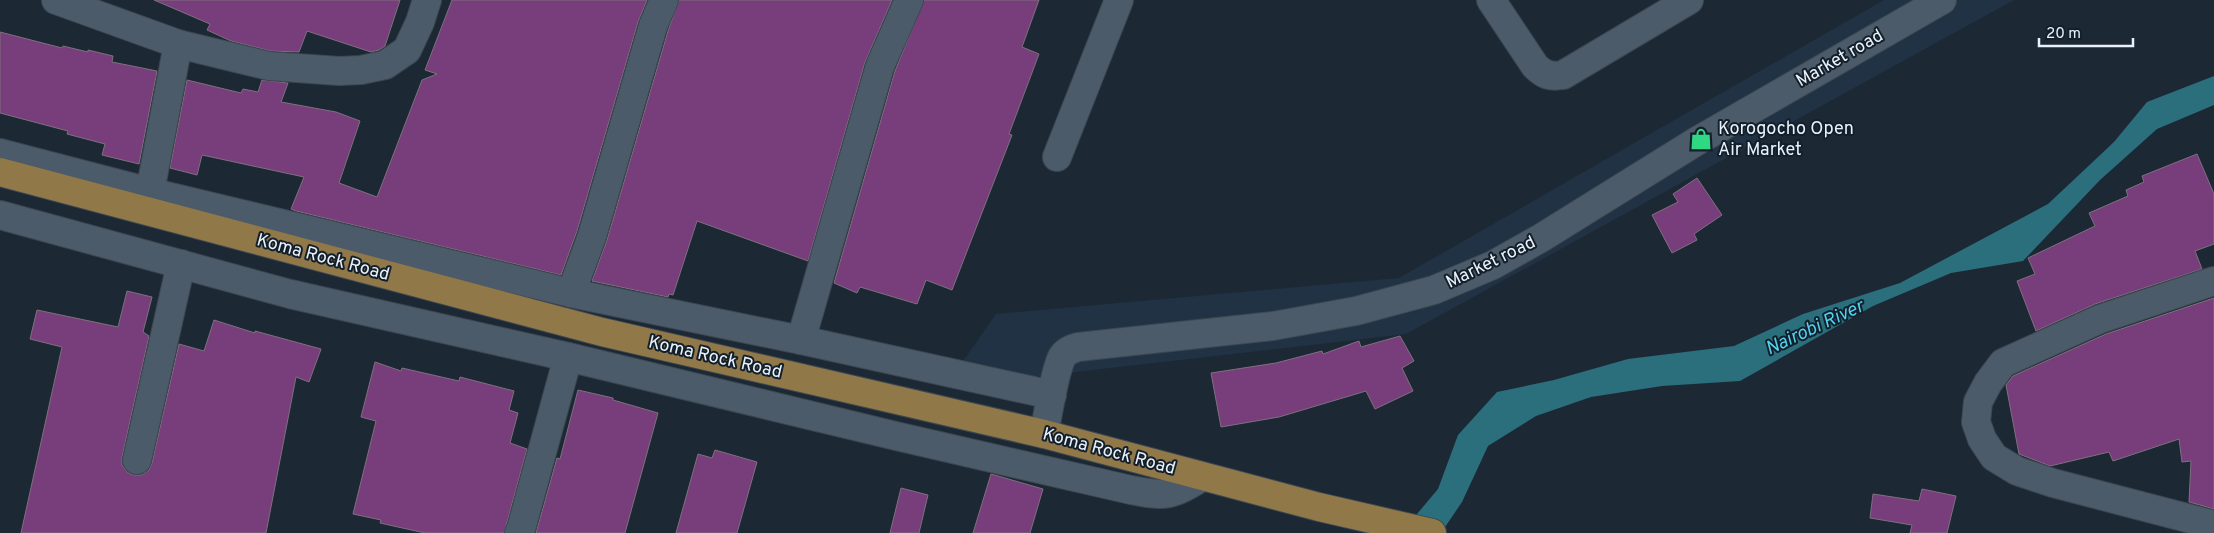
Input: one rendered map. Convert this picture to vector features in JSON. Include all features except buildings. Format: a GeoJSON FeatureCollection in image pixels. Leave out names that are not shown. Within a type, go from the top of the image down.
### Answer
{"type":"FeatureCollection","features":[{"type":"Feature","properties":{"kind":"main road","name":"Koma Rock Road"},"geometry":{"type":"LineString","coordinates":[[0,172],[602,332],[1044,434],[1319,508],[1432,533]]}},
{"type":"Feature","properties":{"kind":"street"},"geometry":{"type":"LineString","coordinates":[[56,0],[178,44],[269,66],[361,70],[385,65],[407,50],[420,22],[427,0]]}},
{"type":"Feature","properties":{"kind":"street"},"geometry":{"type":"LineString","coordinates":[[570,293],[592,236],[653,26],[664,0]]}},
{"type":"Feature","properties":{"kind":"street"},"geometry":{"type":"LineString","coordinates":[[800,340],[880,66],[909,0]]}},
{"type":"Feature","properties":{"kind":"street"},"geometry":{"type":"LineString","coordinates":[[1057,157],[1119,0]]}},
{"type":"Feature","properties":{"kind":"street"},"geometry":{"type":"LineString","coordinates":[[1491,0],[1536,66],[1543,74],[1553,77],[1563,76],[1689,0]]}},
{"type":"Feature","properties":{"kind":"street","name":"Market road"},"geometry":{"type":"LineString","coordinates":[[1044,434],[1062,357],[1068,350],[1078,347],[1273,326],[1356,311],[1434,290],[1493,265],[1541,238],[1697,141],[1942,0]]}},
{"type":"Feature","properties":{"kind":"street"},"geometry":{"type":"LineString","coordinates":[[150,192],[178,44]]}},
{"type":"Feature","properties":{"kind":"street"},"geometry":{"type":"LineString","coordinates":[[0,153],[150,192],[570,293],[800,340],[1052,395]]}},
{"type":"Feature","properties":{"kind":"street"},"geometry":{"type":"LineString","coordinates":[[0,215],[290,294],[568,357],[896,436],[1150,494],[1164,495],[1178,492],[1202,477]]}},
{"type":"Feature","properties":{"kind":"street"},"geometry":{"type":"LineString","coordinates":[[137,460],[181,264]]}},
{"type":"Feature","properties":{"kind":"street"},"geometry":{"type":"LineString","coordinates":[[2214,281],[2100,318],[2003,363],[1988,383],[1978,402],[1976,422],[1982,439],[1994,457],[2017,471],[2053,483],[2214,525]]}},
{"type":"Feature","properties":{"kind":"street"},"geometry":{"type":"LineString","coordinates":[[518,533],[521,529],[568,357]]}},
{"type":"Feature","properties":{"kind":"shaded area","name":"Korogocho Open Air Market"},"geometry":{"type":"Polygon","coordinates":[[[1884,0],[2014,0],[1406,334],[945,387],[996,314],[1399,278],[1884,0]]]}},
{"type":"Feature","properties":{"kind":"water","name":"Nairobi River"},"geometry":{"type":"Polygon","coordinates":[[[2214,76],[2214,105],[2157,129],[2100,180],[2023,261],[1951,273],[1873,306],[1740,381],[1662,386],[1591,397],[1536,416],[1488,446],[1462,502],[1441,533],[1401,533],[1438,489],[1458,435],[1497,392],[1554,380],[1628,359],[1734,346],[1803,314],[1900,283],[2048,204],[2114,142],[2147,102],[2214,76]]]}},
{"type":"Feature","properties":{"kind":"place","name":"Korogocho Open Air Market"},"geometry":{"type":"Point","coordinates":[1701,139]}}]}
